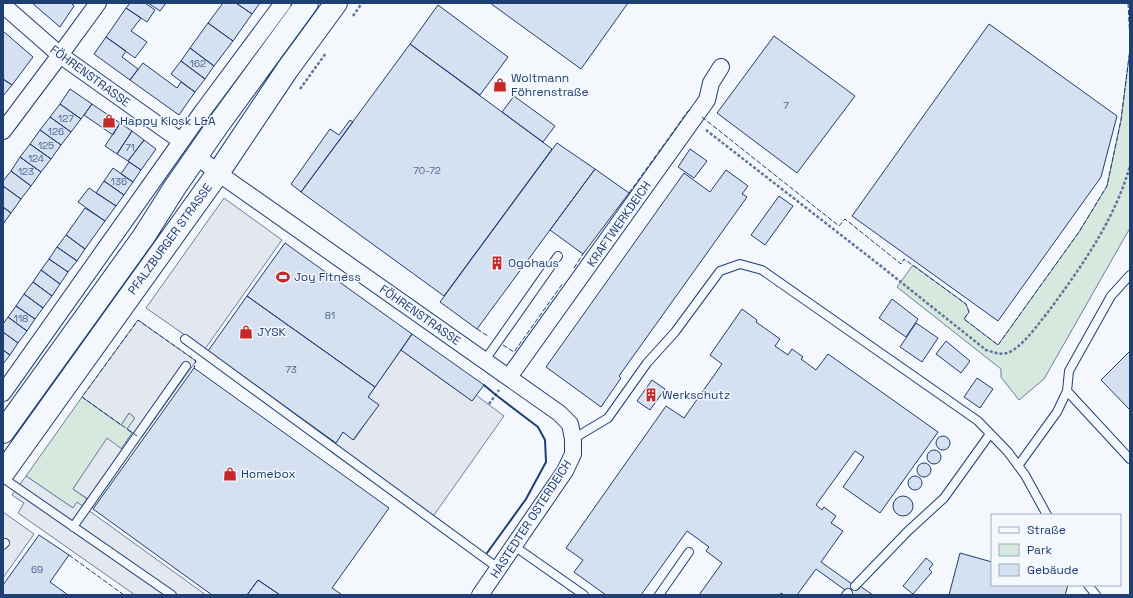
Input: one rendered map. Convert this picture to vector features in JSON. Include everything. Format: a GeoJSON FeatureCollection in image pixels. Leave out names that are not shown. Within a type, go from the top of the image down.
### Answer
{"type":"FeatureCollection","features":[{"type":"Feature","properties":{"kind":"main road","name":"PFALZBURGER STRASSE"},"geometry":{"type":"LineString","coordinates":[[3,432],[144,236],[175,187],[307,3]]}},
{"type":"Feature","properties":{"kind":"main road","name":"PFALZBURGER STRASSE"},"geometry":{"type":"LineString","coordinates":[[3,473],[218,173],[287,70],[336,3]]}},
{"type":"Feature","properties":{"kind":"street"},"geometry":{"type":"LineString","coordinates":[[3,131],[98,3]]}},
{"type":"Feature","properties":{"kind":"street"},"geometry":{"type":"LineString","coordinates":[[3,392],[181,141],[283,3]]}},
{"type":"Feature","properties":{"kind":"street","name":"FÖHRENSTRASSE"},"geometry":{"type":"LineString","coordinates":[[3,5],[60,55],[181,141]]}},
{"type":"Feature","properties":{"kind":"street","name":"KRAFTWERKDEICH"},"geometry":{"type":"LineString","coordinates":[[509,377],[707,100],[711,83],[721,67]]}},
{"type":"Feature","properties":{"kind":"street","name":"FÖHRENSTRASSE"},"geometry":{"type":"LineString","coordinates":[[197,156],[218,173],[559,413],[570,424],[573,439]]}},
{"type":"Feature","properties":{"kind":"street","name":"HASTEDTER OSTERDEICH"},"geometry":{"type":"LineString","coordinates":[[480,595],[565,471],[573,454],[573,439]]}},
{"type":"Feature","properties":{"kind":"lane"},"geometry":{"type":"LineString","coordinates":[[485,360],[558,256]]}},
{"type":"Feature","properties":{"kind":"lane"},"geometry":{"type":"LineString","coordinates":[[573,439],[608,418],[647,363],[675,332],[720,271],[740,264],[762,270],[978,421],[1008,452],[1025,475],[1046,514]]}},
{"type":"Feature","properties":{"kind":"lane"},"geometry":{"type":"LineString","coordinates":[[1018,466],[1057,412],[1067,391],[1069,371],[1111,296],[1130,275]]}},
{"type":"Feature","properties":{"kind":"lane"},"geometry":{"type":"LineString","coordinates":[[185,339],[498,568]]}},
{"type":"Feature","properties":{"kind":"lane"},"geometry":{"type":"LineString","coordinates":[[73,527],[186,366]]}},
{"type":"Feature","properties":{"kind":"lane"},"geometry":{"type":"LineString","coordinates":[[1067,391],[1130,459]]}},
{"type":"Feature","properties":{"kind":"lane"},"geometry":{"type":"LineString","coordinates":[[855,586],[908,531],[944,498],[990,434]]}},
{"type":"Feature","properties":{"kind":"lane"},"geometry":{"type":"LineString","coordinates":[[3,478],[172,595]]}},
{"type":"Feature","properties":{"kind":"lane"},"geometry":{"type":"LineString","coordinates":[[514,546],[584,595]]}},
{"type":"Feature","properties":{"kind":"lane"},"geometry":{"type":"LineString","coordinates":[[659,595],[689,552]]}},
{"type":"Feature","properties":{"kind":"lane"},"geometry":{"type":"LineString","coordinates":[[1089,586],[1096,595]]}},
{"type":"Feature","properties":{"kind":"path"},"geometry":{"type":"LineString","coordinates":[[693,120],[986,350],[996,354],[1007,353],[1022,344],[1036,328],[1064,289],[1093,248],[1111,216],[1125,185],[1130,166]]}},
{"type":"Feature","properties":{"kind":"path"},"geometry":{"type":"LineString","coordinates":[[489,404],[496,395]]}},
{"type":"Feature","properties":{"kind":"green space"},"geometry":{"type":"Polygon","coordinates":[[[1130,49],[1130,228],[1044,379],[1019,400],[1001,377],[1001,369],[897,287],[913,265],[966,304],[969,312],[964,319],[998,345],[1079,232],[1107,186],[1121,120],[1130,49]]]}},
{"type":"Feature","properties":{"kind":"green space"},"geometry":{"type":"Polygon","coordinates":[[[82,397],[121,425],[129,413],[135,418],[127,429],[132,433],[121,449],[107,439],[73,489],[87,499],[82,506],[77,503],[73,508],[26,476],[82,397]]]}},
{"type":"Feature","properties":{"kind":"shaded area"},"geometry":{"type":"Polygon","coordinates":[[[224,198],[282,240],[205,349],[146,308],[224,198]]]}},
{"type":"Feature","properties":{"kind":"shaded area"},"geometry":{"type":"Polygon","coordinates":[[[138,320],[196,361],[141,438],[127,429],[135,418],[129,413],[121,425],[82,397],[138,320]]]}},
{"type":"Feature","properties":{"kind":"shaded area"},"geometry":{"type":"Polygon","coordinates":[[[401,350],[472,401],[476,395],[504,416],[429,522],[330,451],[343,432],[354,440],[378,405],[368,397],[401,350]]]}},
{"type":"Feature","properties":{"kind":"shaded area"},"geometry":{"type":"Polygon","coordinates":[[[107,438],[126,452],[91,501],[73,489],[107,438]]]}},
{"type":"Feature","properties":{"kind":"shaded area"},"geometry":{"type":"Polygon","coordinates":[[[26,476],[73,508],[77,502],[206,595],[135,595],[18,513],[24,503],[12,495],[26,476]]]}},
{"type":"Feature","properties":{"kind":"shaded area"},"geometry":{"type":"Polygon","coordinates":[[[3,512],[34,534],[3,578],[3,512]]]}},
{"type":"Feature","properties":{"kind":"building"},"geometry":{"type":"Polygon","coordinates":[[[32,3],[71,3],[74,6],[60,27],[32,3]]]}},
{"type":"Feature","properties":{"kind":"building"},"geometry":{"type":"Polygon","coordinates":[[[130,3],[145,3],[155,10],[147,22],[126,8],[130,3]]]}},
{"type":"Feature","properties":{"kind":"building"},"geometry":{"type":"Polygon","coordinates":[[[148,3],[166,3],[160,11],[148,3]]]}},
{"type":"Feature","properties":{"kind":"building"},"geometry":{"type":"Polygon","coordinates":[[[223,3],[236,3],[252,14],[233,41],[208,23],[223,3]]]}},
{"type":"Feature","properties":{"kind":"building"},"geometry":{"type":"Polygon","coordinates":[[[236,3],[260,3],[252,14],[236,3]]]}},
{"type":"Feature","properties":{"kind":"building"},"geometry":{"type":"Polygon","coordinates":[[[490,3],[628,3],[581,69],[490,3]]]}},
{"type":"Feature","properties":{"kind":"building"},"geometry":{"type":"Polygon","coordinates":[[[438,5],[508,57],[480,95],[410,44],[438,5]]]}},
{"type":"Feature","properties":{"kind":"building"},"geometry":{"type":"Polygon","coordinates":[[[126,8],[141,18],[131,31],[147,42],[135,58],[106,37],[126,8]]]}},
{"type":"Feature","properties":{"kind":"building"},"geometry":{"type":"Polygon","coordinates":[[[208,23],[233,41],[214,66],[190,48],[208,23]]]}},
{"type":"Feature","properties":{"kind":"building"},"geometry":{"type":"Polygon","coordinates":[[[989,24],[1117,116],[1101,177],[998,321],[852,216],[989,24]]]}},
{"type":"Feature","properties":{"kind":"building"},"geometry":{"type":"Polygon","coordinates":[[[3,31],[33,57],[12,85],[3,79],[3,31]]]}},
{"type":"Feature","properties":{"kind":"building"},"geometry":{"type":"Polygon","coordinates":[[[774,36],[855,96],[797,173],[717,113],[774,36]]]}},
{"type":"Feature","properties":{"kind":"building"},"geometry":{"type":"Polygon","coordinates":[[[106,37],[126,51],[122,57],[138,69],[130,80],[94,54],[106,37]]]}},
{"type":"Feature","properties":{"kind":"building"},"geometry":{"type":"Polygon","coordinates":[[[410,44],[552,149],[444,296],[301,192],[410,44]]]}},
{"type":"Feature","properties":{"kind":"building"},"geometry":{"type":"Polygon","coordinates":[[[190,48],[214,66],[205,79],[181,61],[190,48]]]}},
{"type":"Feature","properties":{"kind":"building"},"geometry":{"type":"Polygon","coordinates":[[[181,61],[205,79],[195,92],[171,74],[181,61]]]}},
{"type":"Feature","properties":{"kind":"building"},"geometry":{"type":"Polygon","coordinates":[[[143,63],[177,88],[181,82],[195,92],[179,115],[130,80],[143,63]]]}},
{"type":"Feature","properties":{"kind":"building"},"geometry":{"type":"Polygon","coordinates":[[[3,79],[12,85],[3,96],[3,79]]]}},
{"type":"Feature","properties":{"kind":"building"},"geometry":{"type":"Polygon","coordinates":[[[70,89],[92,104],[81,119],[60,104],[70,89]]]}},
{"type":"Feature","properties":{"kind":"building"},"geometry":{"type":"Polygon","coordinates":[[[514,96],[555,126],[543,142],[502,112],[514,96]]]}},
{"type":"Feature","properties":{"kind":"building"},"geometry":{"type":"Polygon","coordinates":[[[60,104],[81,119],[71,132],[50,117],[60,104]]]}},
{"type":"Feature","properties":{"kind":"building"},"geometry":{"type":"Polygon","coordinates":[[[92,104],[120,123],[113,135],[84,115],[92,104]]]}},
{"type":"Feature","properties":{"kind":"building"},"geometry":{"type":"Polygon","coordinates":[[[50,117],[71,132],[61,145],[40,130],[50,117]]]}},
{"type":"Feature","properties":{"kind":"building"},"geometry":{"type":"Polygon","coordinates":[[[350,120],[353,122],[301,192],[291,184],[330,129],[339,135],[350,120]]]}},
{"type":"Feature","properties":{"kind":"building"},"geometry":{"type":"Polygon","coordinates":[[[120,123],[132,131],[117,154],[105,146],[120,123]]]}},
{"type":"Feature","properties":{"kind":"building"},"geometry":{"type":"Polygon","coordinates":[[[40,130],[61,145],[51,159],[30,144],[40,130]]]}},
{"type":"Feature","properties":{"kind":"building"},"geometry":{"type":"Polygon","coordinates":[[[132,131],[144,140],[128,161],[117,154],[132,131]]]}},
{"type":"Feature","properties":{"kind":"building"},"geometry":{"type":"Polygon","coordinates":[[[144,140],[156,149],[141,170],[128,161],[144,140]]]}},
{"type":"Feature","properties":{"kind":"building","name":"Ogohaus"},"geometry":{"type":"Polygon","coordinates":[[[557,143],[595,169],[477,329],[440,302],[557,143]]]}},
{"type":"Feature","properties":{"kind":"building"},"geometry":{"type":"Polygon","coordinates":[[[30,144],[51,159],[41,172],[20,157],[30,144]]]}},
{"type":"Feature","properties":{"kind":"building"},"geometry":{"type":"Polygon","coordinates":[[[690,149],[707,161],[694,178],[678,167],[690,149]]]}},
{"type":"Feature","properties":{"kind":"building"},"geometry":{"type":"Polygon","coordinates":[[[20,157],[41,172],[31,186],[11,171],[20,157]]]}},
{"type":"Feature","properties":{"kind":"building"},"geometry":{"type":"Polygon","coordinates":[[[129,162],[141,170],[133,182],[121,174],[129,162]]]}},
{"type":"Feature","properties":{"kind":"building"},"geometry":{"type":"Polygon","coordinates":[[[113,168],[133,182],[124,195],[104,181],[113,168]]]}},
{"type":"Feature","properties":{"kind":"building"},"geometry":{"type":"Polygon","coordinates":[[[595,169],[629,193],[583,254],[550,230],[595,169]]]}},
{"type":"Feature","properties":{"kind":"building"},"geometry":{"type":"Polygon","coordinates":[[[726,170],[748,186],[742,194],[747,197],[619,376],[621,378],[601,407],[546,367],[684,173],[710,192],[726,170]]]}},
{"type":"Feature","properties":{"kind":"building"},"geometry":{"type":"Polygon","coordinates":[[[11,171],[31,186],[21,199],[3,186],[3,181],[11,171]]]}},
{"type":"Feature","properties":{"kind":"building"},"geometry":{"type":"Polygon","coordinates":[[[104,181],[124,195],[116,206],[96,193],[104,181]]]}},
{"type":"Feature","properties":{"kind":"building"},"geometry":{"type":"Polygon","coordinates":[[[3,186],[21,199],[11,213],[3,207],[3,186]]]}},
{"type":"Feature","properties":{"kind":"building"},"geometry":{"type":"Polygon","coordinates":[[[89,188],[116,206],[105,221],[78,202],[89,188]]]}},
{"type":"Feature","properties":{"kind":"building"},"geometry":{"type":"Polygon","coordinates":[[[779,196],[793,206],[765,245],[751,235],[779,196]]]}},
{"type":"Feature","properties":{"kind":"building"},"geometry":{"type":"Polygon","coordinates":[[[3,207],[11,213],[3,224],[3,207]]]}},
{"type":"Feature","properties":{"kind":"building"},"geometry":{"type":"Polygon","coordinates":[[[85,208],[105,221],[85,249],[66,235],[85,208]]]}},
{"type":"Feature","properties":{"kind":"building"},"geometry":{"type":"Polygon","coordinates":[[[66,235],[85,249],[77,261],[57,247],[66,235]]]}},
{"type":"Feature","properties":{"kind":"building"},"geometry":{"type":"Polygon","coordinates":[[[285,243],[412,334],[375,387],[247,296],[285,243]]]}},
{"type":"Feature","properties":{"kind":"building"},"geometry":{"type":"Polygon","coordinates":[[[57,247],[77,261],[68,272],[49,259],[57,247]]]}},
{"type":"Feature","properties":{"kind":"building"},"geometry":{"type":"Polygon","coordinates":[[[49,259],[68,272],[60,284],[41,270],[49,259]]]}},
{"type":"Feature","properties":{"kind":"building"},"geometry":{"type":"Polygon","coordinates":[[[41,270],[60,284],[52,296],[33,282],[41,270]]]}},
{"type":"Feature","properties":{"kind":"building"},"geometry":{"type":"Polygon","coordinates":[[[33,282],[52,296],[43,308],[24,294],[33,282]]]}},
{"type":"Feature","properties":{"kind":"building"},"geometry":{"type":"Polygon","coordinates":[[[24,294],[43,308],[35,319],[16,306],[24,294]]]}},
{"type":"Feature","properties":{"kind":"building"},"geometry":{"type":"Polygon","coordinates":[[[247,296],[375,387],[368,397],[379,405],[353,440],[343,432],[336,443],[208,351],[247,296]]]}},
{"type":"Feature","properties":{"kind":"building"},"geometry":{"type":"Polygon","coordinates":[[[892,299],[918,319],[906,337],[879,318],[892,299]]]}},
{"type":"Feature","properties":{"kind":"building"},"geometry":{"type":"Polygon","coordinates":[[[16,306],[35,319],[27,331],[8,317],[16,306]]]}},
{"type":"Feature","properties":{"kind":"building"},"geometry":{"type":"Polygon","coordinates":[[[742,309],[757,320],[756,322],[780,339],[775,346],[788,355],[792,349],[803,357],[801,359],[816,370],[828,354],[938,432],[880,513],[843,487],[864,457],[855,451],[816,505],[822,510],[824,507],[836,516],[831,523],[843,531],[821,562],[859,589],[860,586],[873,595],[852,595],[816,569],[797,595],[784,595],[781,593],[780,595],[699,595],[722,563],[706,551],[709,547],[687,531],[641,595],[606,595],[574,572],[583,560],[566,548],[666,406],[684,418],[722,364],[710,355],[742,309]]]}},
{"type":"Feature","properties":{"kind":"building"},"geometry":{"type":"Polygon","coordinates":[[[8,317],[27,331],[18,343],[3,332],[3,324],[8,317]]]}},
{"type":"Feature","properties":{"kind":"building"},"geometry":{"type":"Polygon","coordinates":[[[916,323],[938,338],[922,362],[900,347],[916,323]]]}},
{"type":"Feature","properties":{"kind":"building"},"geometry":{"type":"Polygon","coordinates":[[[3,332],[18,343],[10,355],[3,350],[3,332]]]}},
{"type":"Feature","properties":{"kind":"building"},"geometry":{"type":"Polygon","coordinates":[[[412,334],[484,385],[472,401],[401,350],[412,334]]]}},
{"type":"Feature","properties":{"kind":"building"},"geometry":{"type":"Polygon","coordinates":[[[946,341],[970,361],[961,373],[936,354],[946,341]]]}},
{"type":"Feature","properties":{"kind":"building"},"geometry":{"type":"Polygon","coordinates":[[[3,350],[10,355],[3,364],[3,350]]]}},
{"type":"Feature","properties":{"kind":"building"},"geometry":{"type":"Polygon","coordinates":[[[1130,351],[1130,410],[1101,380],[1130,351]]]}},
{"type":"Feature","properties":{"kind":"building","name":"Homebox"},"geometry":{"type":"Polygon","coordinates":[[[194,368],[389,508],[332,588],[341,594],[340,595],[280,595],[258,580],[247,595],[212,595],[93,509],[194,368]]]}},
{"type":"Feature","properties":{"kind":"building"},"geometry":{"type":"Polygon","coordinates":[[[977,378],[993,389],[980,408],[964,397],[977,378]]]}},
{"type":"Feature","properties":{"kind":"building","name":"Werkschutz"},"geometry":{"type":"Polygon","coordinates":[[[652,380],[665,389],[650,410],[637,401],[652,380]]]}},
{"type":"Feature","properties":{"kind":"building"},"geometry":{"type":"Polygon","coordinates":[[[943,436],[948,438],[950,443],[948,448],[943,450],[938,448],[936,443],[938,438],[943,436]]]}},
{"type":"Feature","properties":{"kind":"building"},"geometry":{"type":"Polygon","coordinates":[[[934,450],[939,452],[941,457],[939,462],[934,464],[929,462],[927,457],[929,452],[934,450]]]}},
{"type":"Feature","properties":{"kind":"building"},"geometry":{"type":"Polygon","coordinates":[[[924,463],[929,465],[931,470],[929,475],[924,477],[919,475],[917,470],[919,465],[924,463]]]}},
{"type":"Feature","properties":{"kind":"building"},"geometry":{"type":"Polygon","coordinates":[[[915,476],[920,478],[922,483],[920,488],[915,490],[910,488],[908,483],[910,478],[915,476]]]}},
{"type":"Feature","properties":{"kind":"building"},"geometry":{"type":"Polygon","coordinates":[[[903,496],[910,499],[913,506],[910,513],[903,516],[896,513],[893,506],[896,499],[903,496]]]}},
{"type":"Feature","properties":{"kind":"building"},"geometry":{"type":"Polygon","coordinates":[[[39,535],[69,555],[50,582],[68,595],[3,595],[3,585],[39,535]]]}},
{"type":"Feature","properties":{"kind":"building"},"geometry":{"type":"Polygon","coordinates":[[[960,553],[991,562],[991,586],[1068,586],[1065,595],[949,595],[960,553]]]}},
{"type":"Feature","properties":{"kind":"building"},"geometry":{"type":"Polygon","coordinates":[[[926,558],[933,564],[929,569],[932,572],[913,594],[903,586],[926,558]]]}},
{"type":"Feature","properties":{"kind":"building"},"geometry":{"type":"Polygon","coordinates":[[[258,580],[280,595],[247,595],[258,580]]]}},
{"type":"Feature","properties":{"kind":"fence"},"geometry":{"type":"LineString","coordinates":[[1128,3],[1130,40]]}},
{"type":"Feature","properties":{"kind":"fence"},"geometry":{"type":"LineString","coordinates":[[702,117],[839,226],[845,219],[901,264],[904,259],[966,304],[969,312],[964,319],[998,345],[1079,232],[1107,186],[1121,120],[1130,49]]}},
{"type":"Feature","properties":{"kind":"fence"},"geometry":{"type":"LineString","coordinates":[[629,193],[688,111],[692,110]]}},
{"type":"Feature","properties":{"kind":"fence"},"geometry":{"type":"LineString","coordinates":[[574,268],[583,254]]}},
{"type":"Feature","properties":{"kind":"fence"},"geometry":{"type":"LineString","coordinates":[[503,345],[514,352],[563,283]]}},
{"type":"Feature","properties":{"kind":"fence"},"geometry":{"type":"LineString","coordinates":[[137,436],[82,397],[138,320],[196,361],[194,368]]}},
{"type":"Feature","properties":{"kind":"fence"},"geometry":{"type":"LineString","coordinates":[[477,329],[488,336]]}},
{"type":"Feature","properties":{"kind":"fence"},"geometry":{"type":"LineString","coordinates":[[69,555],[124,595]]}},
{"type":"Feature","properties":{"kind":"wall"},"geometry":{"type":"LineString","coordinates":[[484,385],[496,395]]}},
{"type":"Feature","properties":{"kind":"wall"},"geometry":{"type":"LineString","coordinates":[[487,553],[526,499],[546,462],[545,440],[538,427],[496,395]]}},
{"type":"Feature","properties":{"kind":"place","name":"Woltmann Föhrenstraße"},"geometry":{"type":"Point","coordinates":[500,85]}},
{"type":"Feature","properties":{"kind":"place","name":"Happy Kiosk L&A"},"geometry":{"type":"Point","coordinates":[109,121]}},
{"type":"Feature","properties":{"kind":"place","name":"Ogohaus"},"geometry":{"type":"Point","coordinates":[497,263]}},
{"type":"Feature","properties":{"kind":"place","name":"Joy Fitness"},"geometry":{"type":"Point","coordinates":[283,277]}},
{"type":"Feature","properties":{"kind":"place","name":"JYSK"},"geometry":{"type":"Point","coordinates":[246,332]}},
{"type":"Feature","properties":{"kind":"place","name":"Werkschutz"},"geometry":{"type":"Point","coordinates":[651,395]}},
{"type":"Feature","properties":{"kind":"place","name":"Homebox"},"geometry":{"type":"Point","coordinates":[230,474]}}]}
